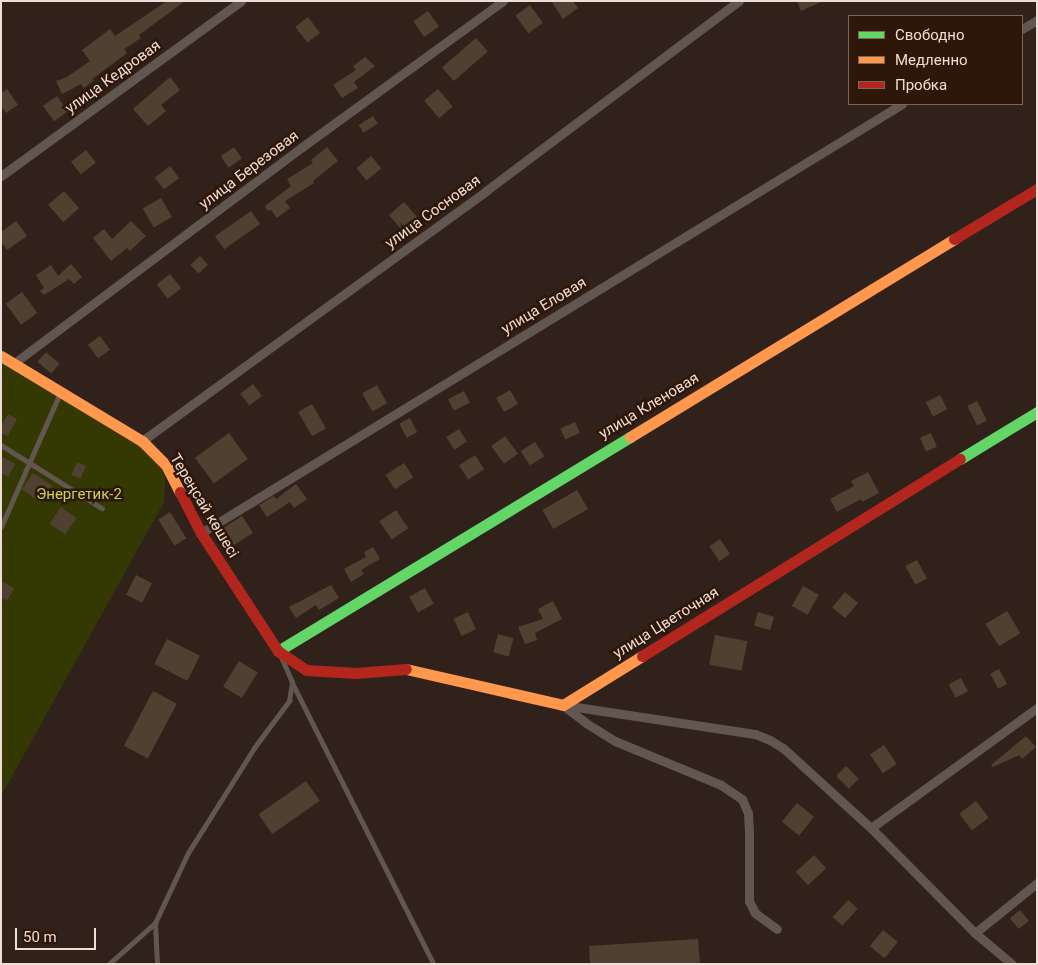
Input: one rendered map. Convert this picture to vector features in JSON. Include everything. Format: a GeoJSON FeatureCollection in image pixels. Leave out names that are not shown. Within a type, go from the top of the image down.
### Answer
{"type":"FeatureCollection","features":[{"type":"Feature","properties":{"kind":"street","name":"улица Кедровая"},"geometry":{"type":"LineString","coordinates":[[1,176],[241,1]]}},
{"type":"Feature","properties":{"kind":"street","name":"улица Березовая"},"geometry":{"type":"LineString","coordinates":[[13,364],[302,147],[503,1]]}},
{"type":"Feature","properties":{"kind":"street","name":"улица Сосновая"},"geometry":{"type":"LineString","coordinates":[[142,441],[487,190],[739,1]]}},
{"type":"Feature","properties":{"kind":"street"},"geometry":{"type":"LineString","coordinates":[[1023,28],[1037,20]]}},
{"type":"Feature","properties":{"kind":"street","name":"улица Еловая"},"geometry":{"type":"LineString","coordinates":[[201,533],[900,105]]}},
{"type":"Feature","properties":{"kind":"street","name":"улица Кленовая"},"geometry":{"type":"LineString","coordinates":[[278,651],[1037,189]]}},
{"type":"Feature","properties":{"kind":"street","name":"Тереңсай көшесі"},"geometry":{"type":"LineString","coordinates":[[1,356],[142,441],[166,465],[201,533],[278,651]]}},
{"type":"Feature","properties":{"kind":"street","name":"улица Цветочная"},"geometry":{"type":"LineString","coordinates":[[563,705],[1037,412]]}},
{"type":"Feature","properties":{"kind":"street"},"geometry":{"type":"LineString","coordinates":[[278,651],[306,670],[356,673],[409,669],[563,705],[755,734],[770,740],[783,748],[872,828],[975,933],[1012,964]]}},
{"type":"Feature","properties":{"kind":"street"},"geometry":{"type":"LineString","coordinates":[[563,705],[586,724],[615,741],[720,785],[742,799],[748,813],[748,901],[755,913],[777,929]]}},
{"type":"Feature","properties":{"kind":"street"},"geometry":{"type":"LineString","coordinates":[[872,828],[1037,708]]}},
{"type":"Feature","properties":{"kind":"street"},"geometry":{"type":"LineString","coordinates":[[975,933],[1037,883]]}},
{"type":"Feature","properties":{"kind":"lane"},"geometry":{"type":"LineString","coordinates":[[1,527],[60,392]]}},
{"type":"Feature","properties":{"kind":"lane"},"geometry":{"type":"LineString","coordinates":[[1,444],[102,508]]}},
{"type":"Feature","properties":{"kind":"lane"},"geometry":{"type":"LineString","coordinates":[[278,651],[434,964]]}},
{"type":"Feature","properties":{"kind":"lane"},"geometry":{"type":"LineString","coordinates":[[109,964],[155,923],[188,853],[254,748],[289,701],[292,682]]}},
{"type":"Feature","properties":{"kind":"lane"},"geometry":{"type":"LineString","coordinates":[[155,923],[157,964]]}},
{"type":"Feature","properties":{"kind":"green space","name":"Энергетик-2"},"geometry":{"type":"Polygon","coordinates":[[[1,356],[142,441],[166,465],[164,502],[1,796],[1,356]]]}},
{"type":"Feature","properties":{"kind":"building"},"geometry":{"type":"Polygon","coordinates":[[[167,1],[185,1],[139,35],[141,38],[124,49],[127,53],[92,79],[94,80],[84,88],[81,84],[62,94],[56,81],[67,77],[90,61],[82,50],[110,29],[115,36],[167,1]]]}},
{"type":"Feature","properties":{"kind":"building"},"geometry":{"type":"Polygon","coordinates":[[[551,1],[573,1],[578,8],[563,19],[551,1]]]}},
{"type":"Feature","properties":{"kind":"building"},"geometry":{"type":"Polygon","coordinates":[[[797,1],[823,1],[801,11],[797,1]]]}},
{"type":"Feature","properties":{"kind":"building"},"geometry":{"type":"Polygon","coordinates":[[[530,5],[543,23],[528,33],[515,16],[530,5]]]}},
{"type":"Feature","properties":{"kind":"building"},"geometry":{"type":"Polygon","coordinates":[[[428,11],[439,27],[424,37],[413,21],[428,11]]]}},
{"type":"Feature","properties":{"kind":"building"},"geometry":{"type":"Polygon","coordinates":[[[308,17],[320,33],[307,43],[295,27],[308,17]]]}},
{"type":"Feature","properties":{"kind":"building"},"geometry":{"type":"Polygon","coordinates":[[[476,38],[488,52],[454,81],[442,68],[476,38]]]}},
{"type":"Feature","properties":{"kind":"building"},"geometry":{"type":"Polygon","coordinates":[[[365,57],[375,66],[354,82],[358,88],[342,98],[333,85],[356,70],[353,66],[365,57]]]}},
{"type":"Feature","properties":{"kind":"building"},"geometry":{"type":"Polygon","coordinates":[[[170,77],[180,90],[161,105],[166,111],[148,126],[133,109],[170,77]]]}},
{"type":"Feature","properties":{"kind":"building"},"geometry":{"type":"Polygon","coordinates":[[[7,89],[18,105],[6,113],[1,106],[1,93],[7,89]]]}},
{"type":"Feature","properties":{"kind":"building"},"geometry":{"type":"Polygon","coordinates":[[[438,89],[453,107],[439,118],[424,101],[438,89]]]}},
{"type":"Feature","properties":{"kind":"building"},"geometry":{"type":"Polygon","coordinates":[[[57,96],[68,112],[54,121],[43,106],[57,96]]]}},
{"type":"Feature","properties":{"kind":"building"},"geometry":{"type":"Polygon","coordinates":[[[373,116],[378,124],[363,133],[359,125],[373,116]]]}},
{"type":"Feature","properties":{"kind":"building"},"geometry":{"type":"Polygon","coordinates":[[[234,147],[242,159],[229,168],[221,156],[234,147]]]}},
{"type":"Feature","properties":{"kind":"building"},"geometry":{"type":"Polygon","coordinates":[[[327,147],[338,161],[313,181],[314,183],[285,201],[290,208],[277,218],[271,210],[268,211],[265,206],[291,186],[287,179],[313,163],[311,160],[327,147]]]}},
{"type":"Feature","properties":{"kind":"building"},"geometry":{"type":"Polygon","coordinates":[[[86,150],[96,163],[81,174],[71,162],[86,150]]]}},
{"type":"Feature","properties":{"kind":"building"},"geometry":{"type":"Polygon","coordinates":[[[371,156],[381,168],[367,180],[356,168],[371,156]]]}},
{"type":"Feature","properties":{"kind":"building"},"geometry":{"type":"Polygon","coordinates":[[[170,166],[179,178],[164,189],[155,177],[170,166]]]}},
{"type":"Feature","properties":{"kind":"building"},"geometry":{"type":"Polygon","coordinates":[[[64,191],[79,208],[63,222],[48,205],[64,191]]]}},
{"type":"Feature","properties":{"kind":"building"},"geometry":{"type":"Polygon","coordinates":[[[161,198],[172,217],[154,228],[143,208],[161,198]]]}},
{"type":"Feature","properties":{"kind":"building"},"geometry":{"type":"Polygon","coordinates":[[[404,202],[418,218],[403,231],[389,215],[404,202]]]}},
{"type":"Feature","properties":{"kind":"building"},"geometry":{"type":"Polygon","coordinates":[[[251,211],[260,224],[224,249],[215,236],[251,211]]]}},
{"type":"Feature","properties":{"kind":"building"},"geometry":{"type":"Polygon","coordinates":[[[16,221],[27,236],[7,250],[1,241],[1,232],[16,221]]]}},
{"type":"Feature","properties":{"kind":"building"},"geometry":{"type":"Polygon","coordinates":[[[131,221],[146,236],[130,251],[127,248],[111,261],[93,238],[104,229],[112,239],[131,221]]]}},
{"type":"Feature","properties":{"kind":"building"},"geometry":{"type":"Polygon","coordinates":[[[200,256],[208,265],[198,274],[190,265],[200,256]]]}},
{"type":"Feature","properties":{"kind":"building"},"geometry":{"type":"Polygon","coordinates":[[[71,264],[82,277],[74,284],[69,279],[44,295],[40,291],[44,288],[36,275],[51,265],[58,276],[71,264]]]}},
{"type":"Feature","properties":{"kind":"building"},"geometry":{"type":"Polygon","coordinates":[[[170,274],[181,288],[168,299],[157,284],[170,274]]]}},
{"type":"Feature","properties":{"kind":"building"},"geometry":{"type":"Polygon","coordinates":[[[22,292],[37,313],[21,325],[6,304],[22,292]]]}},
{"type":"Feature","properties":{"kind":"building"},"geometry":{"type":"Polygon","coordinates":[[[100,336],[110,350],[98,359],[88,345],[100,336]]]}},
{"type":"Feature","properties":{"kind":"building"},"geometry":{"type":"Polygon","coordinates":[[[46,352],[60,364],[51,374],[37,362],[46,352]]]}},
{"type":"Feature","properties":{"kind":"building"},"geometry":{"type":"Polygon","coordinates":[[[253,384],[262,396],[249,406],[240,394],[253,384]]]}},
{"type":"Feature","properties":{"kind":"building"},"geometry":{"type":"Polygon","coordinates":[[[377,385],[387,403],[372,412],[362,393],[377,385]]]}},
{"type":"Feature","properties":{"kind":"building"},"geometry":{"type":"Polygon","coordinates":[[[510,390],[518,404],[504,412],[496,398],[510,390]]]}},
{"type":"Feature","properties":{"kind":"building"},"geometry":{"type":"Polygon","coordinates":[[[464,391],[470,403],[454,411],[448,399],[464,391]]]}},
{"type":"Feature","properties":{"kind":"building"},"geometry":{"type":"Polygon","coordinates":[[[940,395],[947,409],[933,417],[926,402],[940,395]]]}},
{"type":"Feature","properties":{"kind":"building"},"geometry":{"type":"Polygon","coordinates":[[[977,401],[987,421],[977,426],[967,406],[977,401]]]}},
{"type":"Feature","properties":{"kind":"building"},"geometry":{"type":"Polygon","coordinates":[[[312,404],[326,428],[312,436],[298,412],[312,404]]]}},
{"type":"Feature","properties":{"kind":"building"},"geometry":{"type":"Polygon","coordinates":[[[8,414],[17,419],[8,436],[1,433],[1,426],[8,414]]]}},
{"type":"Feature","properties":{"kind":"building"},"geometry":{"type":"Polygon","coordinates":[[[410,418],[417,432],[407,438],[399,423],[410,418]]]}},
{"type":"Feature","properties":{"kind":"building"},"geometry":{"type":"Polygon","coordinates":[[[575,422],[580,433],[565,439],[560,429],[575,422]]]}},
{"type":"Feature","properties":{"kind":"building"},"geometry":{"type":"Polygon","coordinates":[[[459,429],[467,442],[454,450],[446,437],[459,429]]]}},
{"type":"Feature","properties":{"kind":"building"},"geometry":{"type":"Polygon","coordinates":[[[229,433],[248,459],[214,484],[195,458],[229,433]]]}},
{"type":"Feature","properties":{"kind":"building"},"geometry":{"type":"Polygon","coordinates":[[[931,433],[937,447],[926,451],[920,438],[931,433]]]}},
{"type":"Feature","properties":{"kind":"building"},"geometry":{"type":"Polygon","coordinates":[[[505,436],[518,454],[504,464],[491,446],[505,436]]]}},
{"type":"Feature","properties":{"kind":"building"},"geometry":{"type":"Polygon","coordinates":[[[535,442],[544,456],[530,466],[521,451],[535,442]]]}},
{"type":"Feature","properties":{"kind":"building"},"geometry":{"type":"Polygon","coordinates":[[[475,455],[484,469],[468,480],[459,465],[475,455]]]}},
{"type":"Feature","properties":{"kind":"building"},"geometry":{"type":"Polygon","coordinates":[[[1,456],[15,464],[8,477],[1,473],[1,456]]]}},
{"type":"Feature","properties":{"kind":"building"},"geometry":{"type":"Polygon","coordinates":[[[77,462],[86,466],[80,479],[71,475],[77,462]]]}},
{"type":"Feature","properties":{"kind":"building"},"geometry":{"type":"Polygon","coordinates":[[[404,463],[413,477],[395,489],[386,475],[404,463]]]}},
{"type":"Feature","properties":{"kind":"building"},"geometry":{"type":"Polygon","coordinates":[[[868,472],[879,493],[862,502],[861,499],[837,512],[830,499],[854,486],[851,481],[868,472]]]}},
{"type":"Feature","properties":{"kind":"building"},"geometry":{"type":"Polygon","coordinates":[[[33,473],[52,486],[41,502],[22,490],[33,473]]]}},
{"type":"Feature","properties":{"kind":"building"},"geometry":{"type":"Polygon","coordinates":[[[296,484],[307,499],[294,508],[290,502],[267,517],[259,505],[274,496],[276,499],[296,484]]]}},
{"type":"Feature","properties":{"kind":"building"},"geometry":{"type":"Polygon","coordinates":[[[577,490],[588,509],[553,529],[542,510],[577,490]]]}},
{"type":"Feature","properties":{"kind":"building"},"geometry":{"type":"Polygon","coordinates":[[[61,507],[77,518],[65,534],[50,523],[61,507]]]}},
{"type":"Feature","properties":{"kind":"building"},"geometry":{"type":"Polygon","coordinates":[[[396,510],[408,528],[392,539],[379,521],[396,510]]]}},
{"type":"Feature","properties":{"kind":"building"},"geometry":{"type":"Polygon","coordinates":[[[170,512],[186,538],[175,546],[158,519],[170,512]]]}},
{"type":"Feature","properties":{"kind":"building"},"geometry":{"type":"Polygon","coordinates":[[[242,516],[253,533],[234,545],[223,529],[242,516]]]}},
{"type":"Feature","properties":{"kind":"building"},"geometry":{"type":"Polygon","coordinates":[[[720,539],[730,554],[719,561],[709,546],[720,539]]]}},
{"type":"Feature","properties":{"kind":"building"},"geometry":{"type":"Polygon","coordinates":[[[373,547],[380,559],[361,570],[364,574],[351,582],[344,569],[366,557],[364,552],[373,547]]]}},
{"type":"Feature","properties":{"kind":"building"},"geometry":{"type":"Polygon","coordinates":[[[917,560],[927,579],[915,585],[906,566],[917,560]]]}},
{"type":"Feature","properties":{"kind":"building"},"geometry":{"type":"Polygon","coordinates":[[[136,575],[152,583],[142,603],[126,595],[136,575]]]}},
{"type":"Feature","properties":{"kind":"building"},"geometry":{"type":"Polygon","coordinates":[[[1,581],[14,588],[7,601],[1,598],[1,581]]]}},
{"type":"Feature","properties":{"kind":"building"},"geometry":{"type":"Polygon","coordinates":[[[331,585],[339,598],[319,610],[316,605],[296,618],[289,607],[331,585]]]}},
{"type":"Feature","properties":{"kind":"building"},"geometry":{"type":"Polygon","coordinates":[[[803,586],[819,595],[808,615],[792,606],[803,586]]]}},
{"type":"Feature","properties":{"kind":"building"},"geometry":{"type":"Polygon","coordinates":[[[425,588],[434,604],[418,612],[409,597],[425,588]]]}},
{"type":"Feature","properties":{"kind":"building"},"geometry":{"type":"Polygon","coordinates":[[[845,592],[858,603],[845,618],[832,607],[845,592]]]}},
{"type":"Feature","properties":{"kind":"building"},"geometry":{"type":"Polygon","coordinates":[[[553,601],[562,619],[535,633],[537,640],[525,644],[518,627],[543,619],[538,609],[553,601]]]}},
{"type":"Feature","properties":{"kind":"building"},"geometry":{"type":"Polygon","coordinates":[[[1007,611],[1020,633],[999,646],[986,624],[1007,611]]]}},
{"type":"Feature","properties":{"kind":"building"},"geometry":{"type":"Polygon","coordinates":[[[468,612],[476,629],[462,636],[453,619],[468,612]]]}},
{"type":"Feature","properties":{"kind":"building"},"geometry":{"type":"Polygon","coordinates":[[[758,612],[774,617],[770,630],[754,625],[758,612]]]}},
{"type":"Feature","properties":{"kind":"building"},"geometry":{"type":"Polygon","coordinates":[[[498,634],[513,638],[509,656],[493,652],[498,634]]]}},
{"type":"Feature","properties":{"kind":"building"},"geometry":{"type":"Polygon","coordinates":[[[715,635],[747,641],[742,671],[709,664],[715,635]]]}},
{"type":"Feature","properties":{"kind":"building"},"geometry":{"type":"Polygon","coordinates":[[[167,639],[200,656],[187,681],[154,664],[167,639]]]}},
{"type":"Feature","properties":{"kind":"building"},"geometry":{"type":"Polygon","coordinates":[[[239,661],[258,673],[242,698],[223,686],[239,661]]]}},
{"type":"Feature","properties":{"kind":"building"},"geometry":{"type":"Polygon","coordinates":[[[999,669],[1007,684],[998,689],[990,674],[999,669]]]}},
{"type":"Feature","properties":{"kind":"building"},"geometry":{"type":"Polygon","coordinates":[[[961,678],[968,691],[956,698],[949,685],[961,678]]]}},
{"type":"Feature","properties":{"kind":"building"},"geometry":{"type":"Polygon","coordinates":[[[153,691],[177,704],[148,758],[124,746],[153,691]]]}},
{"type":"Feature","properties":{"kind":"building"},"geometry":{"type":"Polygon","coordinates":[[[1026,736],[1036,747],[1022,759],[1019,755],[993,767],[991,765],[1026,736]]]}},
{"type":"Feature","properties":{"kind":"building"},"geometry":{"type":"Polygon","coordinates":[[[884,745],[897,764],[883,774],[870,755],[884,745]]]}},
{"type":"Feature","properties":{"kind":"building"},"geometry":{"type":"Polygon","coordinates":[[[846,766],[859,779],[849,789],[836,776],[846,766]]]}},
{"type":"Feature","properties":{"kind":"building"},"geometry":{"type":"Polygon","coordinates":[[[306,781],[320,801],[272,834],[258,814],[306,781]]]}},
{"type":"Feature","properties":{"kind":"building"},"geometry":{"type":"Polygon","coordinates":[[[976,801],[989,818],[972,830],[959,814],[976,801]]]}},
{"type":"Feature","properties":{"kind":"building"},"geometry":{"type":"Polygon","coordinates":[[[797,803],[814,817],[799,835],[782,822],[797,803]]]}},
{"type":"Feature","properties":{"kind":"building"},"geometry":{"type":"Polygon","coordinates":[[[814,855],[826,868],[808,885],[796,872],[814,855]]]}},
{"type":"Feature","properties":{"kind":"building"},"geometry":{"type":"Polygon","coordinates":[[[848,900],[858,909],[842,926],[833,917],[848,900]]]}},
{"type":"Feature","properties":{"kind":"building"},"geometry":{"type":"Polygon","coordinates":[[[1020,910],[1029,921],[1019,929],[1010,918],[1020,910]]]}},
{"type":"Feature","properties":{"kind":"building"},"geometry":{"type":"Polygon","coordinates":[[[883,930],[898,942],[885,958],[870,946],[883,930]]]}},
{"type":"Feature","properties":{"kind":"building"},"geometry":{"type":"Polygon","coordinates":[[[698,939],[700,964],[590,964],[589,946],[698,939]]]}},
{"type":"Feature","properties":{"kind":"traffic: fast"},"geometry":{"type":"LineString","coordinates":[[960,459],[1037,412]]}},
{"type":"Feature","properties":{"kind":"traffic: fast"},"geometry":{"type":"LineString","coordinates":[[278,651],[630,437]]}},
{"type":"Feature","properties":{"kind":"traffic: slow"},"geometry":{"type":"LineString","coordinates":[[630,437],[954,239]]}},
{"type":"Feature","properties":{"kind":"traffic: slow"},"geometry":{"type":"LineString","coordinates":[[1,356],[142,441],[166,465],[180,492]]}},
{"type":"Feature","properties":{"kind":"traffic: slow"},"geometry":{"type":"LineString","coordinates":[[406,669],[563,705],[642,656]]}},
{"type":"Feature","properties":{"kind":"traffic: jam"},"geometry":{"type":"LineString","coordinates":[[954,239],[1037,189]]}},
{"type":"Feature","properties":{"kind":"traffic: jam"},"geometry":{"type":"LineString","coordinates":[[642,656],[960,459]]}},
{"type":"Feature","properties":{"kind":"traffic: jam"},"geometry":{"type":"LineString","coordinates":[[180,492],[201,533],[278,651],[306,670],[356,673],[406,669]]}}]}
